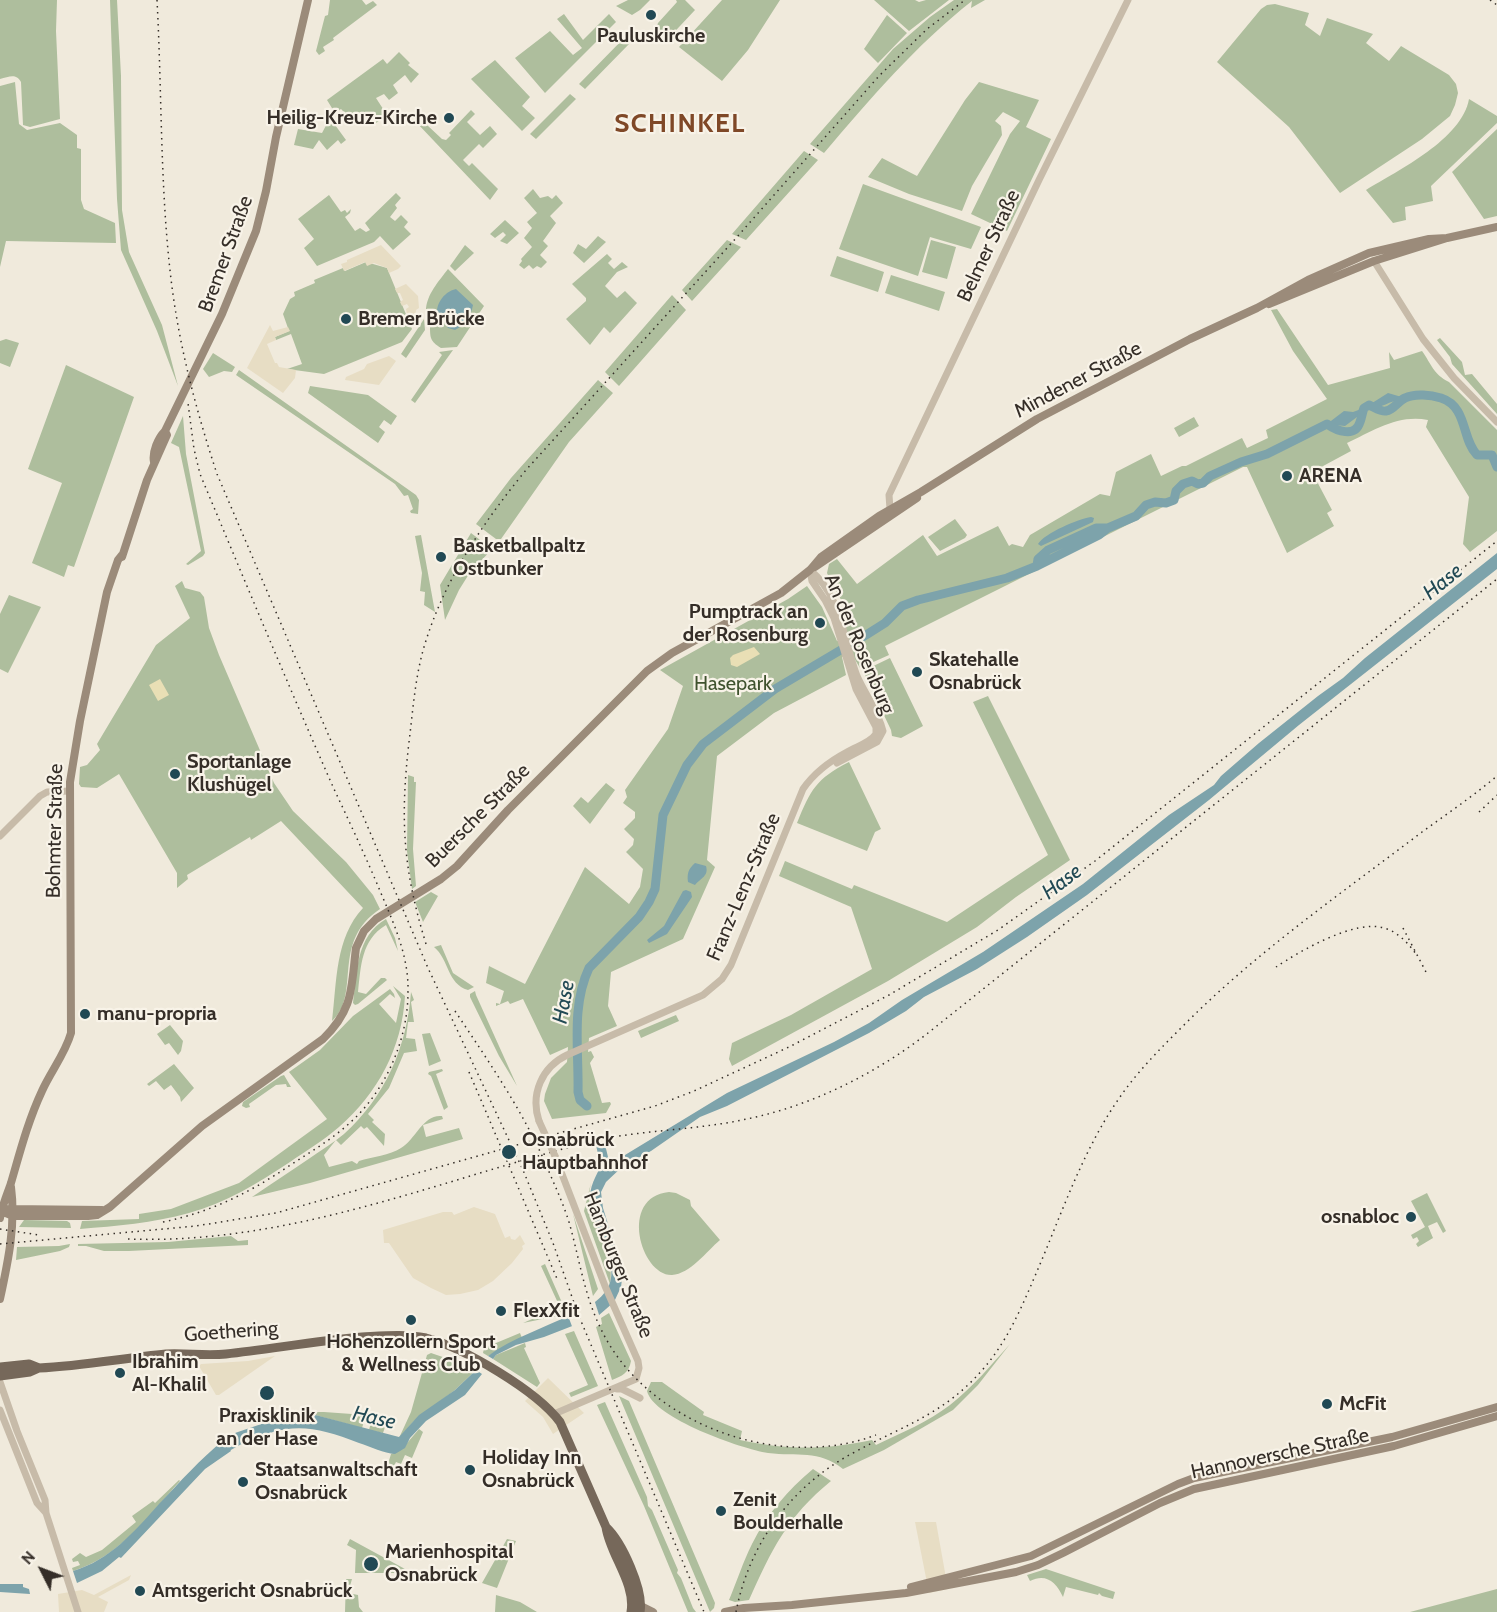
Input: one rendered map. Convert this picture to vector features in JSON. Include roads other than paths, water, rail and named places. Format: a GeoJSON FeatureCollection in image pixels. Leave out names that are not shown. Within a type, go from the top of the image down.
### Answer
{"type":"FeatureCollection","features":[{"type":"Feature","properties":{"kind":"main road","name":"Bremer Straße"},"geometry":{"type":"LineString","coordinates":[[209,342],[260,219],[308,0]]}},
{"type":"Feature","properties":{"kind":"main road","name":"Mindener Straße"},"geometry":{"type":"LineString","coordinates":[[1257,308],[1374,261],[1447,238],[1497,227]]}},
{"type":"Feature","properties":{"kind":"main road","name":"Mindener Straße"},"geometry":{"type":"LineString","coordinates":[[810,570],[825,562],[891,511],[915,499],[921,492],[1037,419],[1190,339],[1355,258],[1429,239],[1447,238]]}},
{"type":"Feature","properties":{"kind":"main road","name":"Bohmter Straße"},"geometry":{"type":"LineString","coordinates":[[1,1215],[29,1121],[71,1033],[69,791],[98,632],[153,462],[155,449],[209,342]]}},
{"type":"Feature","properties":{"kind":"main road","name":"Buersche Straße"},"geometry":{"type":"LineString","coordinates":[[1,1215],[13,1212],[106,1210],[209,1121],[323,1039],[338,1024],[347,1008],[356,948],[359,939],[369,925],[449,874],[576,740],[647,671],[672,653],[781,593],[810,570]]}},
{"type":"Feature","properties":{"kind":"main road"},"geometry":{"type":"LineString","coordinates":[[0,1299],[8,1263],[13,1212],[10,1185]]}},
{"type":"Feature","properties":{"kind":"main road","name":"Goethering"},"geometry":{"type":"LineString","coordinates":[[0,1376],[30,1372],[39,1368],[167,1354],[226,1354],[343,1339],[392,1336],[426,1338],[460,1350],[480,1361],[539,1400],[554,1414]]}},
{"type":"Feature","properties":{"kind":"main road","name":"Goethering"},"geometry":{"type":"LineString","coordinates":[[0,1367],[29,1364],[39,1368]]}},
{"type":"Feature","properties":{"kind":"main road","name":"Hannoversche Straße"},"geometry":{"type":"LineString","coordinates":[[940,1581],[1031,1556],[1194,1478],[1392,1437],[1497,1407]]}},
{"type":"Feature","properties":{"kind":"main road"},"geometry":{"type":"LineString","coordinates":[[554,1414],[572,1447],[606,1527],[616,1536],[638,1587],[638,1607]]}},
{"type":"Feature","properties":{"kind":"main road","name":"Hannoversche Straße"},"geometry":{"type":"LineString","coordinates":[[940,1581],[1016,1572],[1038,1564],[1194,1489],[1394,1446],[1497,1416]]}},
{"type":"Feature","properties":{"kind":"main road"},"geometry":{"type":"LineString","coordinates":[[725,1612],[906,1593],[940,1581]]}},
{"type":"Feature","properties":{"kind":"main road"},"geometry":{"type":"LineString","coordinates":[[631,1612],[638,1607]]}},
{"type":"Feature","properties":{"kind":"main road"},"geometry":{"type":"LineString","coordinates":[[638,1607],[653,1612]]}},
{"type":"Feature","properties":{"kind":"street","name":"Belmer Straße"},"geometry":{"type":"LineString","coordinates":[[891,511],[889,495],[1039,180],[1128,0]]}},
{"type":"Feature","properties":{"kind":"street"},"geometry":{"type":"LineString","coordinates":[[1374,261],[1406,315],[1433,352],[1454,378],[1497,422]]}},
{"type":"Feature","properties":{"kind":"street","name":"An der Rosenburg"},"geometry":{"type":"LineString","coordinates":[[810,570],[812,581],[829,608],[842,639],[856,689],[879,735]]}},
{"type":"Feature","properties":{"kind":"street","name":"Franz-Lenz-Straße"},"geometry":{"type":"LineString","coordinates":[[536,1097],[540,1082],[548,1068],[560,1058],[703,995],[722,979],[731,965],[798,799],[808,782],[834,760],[879,735]]}},
{"type":"Feature","properties":{"kind":"street","name":"Franz-Lenz-Straße"},"geometry":{"type":"LineString","coordinates":[[824,767],[831,766],[877,742],[879,735]]}},
{"type":"Feature","properties":{"kind":"street"},"geometry":{"type":"LineString","coordinates":[[0,836],[40,796],[47,792],[69,791]]}},
{"type":"Feature","properties":{"kind":"street","name":"Hamburger Straße"},"geometry":{"type":"LineString","coordinates":[[536,1097],[539,1121],[555,1156],[604,1286],[638,1361],[636,1379],[615,1389]]}},
{"type":"Feature","properties":{"kind":"street"},"geometry":{"type":"LineString","coordinates":[[0,1382],[45,1500],[46,1513],[77,1610]]}},
{"type":"Feature","properties":{"kind":"street"},"geometry":{"type":"LineString","coordinates":[[554,1414],[615,1389],[622,1389],[640,1398]]}},
{"type":"Feature","properties":{"kind":"street"},"geometry":{"type":"LineString","coordinates":[[0,1410],[37,1503],[46,1513]]}},
{"type":"Feature","properties":{"kind":"water"},"geometry":{"type":"Polygon","coordinates":[[[456,289],[473,305],[467,320],[455,330],[448,328],[438,318],[437,309],[444,296],[456,289]]]}},
{"type":"Feature","properties":{"kind":"water"},"geometry":{"type":"Polygon","coordinates":[[[1388,393],[1405,398],[1401,402],[1395,401],[1380,406],[1369,405],[1388,393]]]}},
{"type":"Feature","properties":{"kind":"water"},"geometry":{"type":"Polygon","coordinates":[[[1364,408],[1361,414],[1345,426],[1331,427],[1327,424],[1344,411],[1353,412],[1364,408]]]}},
{"type":"Feature","properties":{"kind":"water"},"geometry":{"type":"Polygon","coordinates":[[[1094,518],[1093,522],[1041,546],[1038,544],[1047,535],[1062,527],[1094,518]]]}},
{"type":"Feature","properties":{"kind":"water"},"geometry":{"type":"Polygon","coordinates":[[[1497,553],[1497,569],[1087,895],[977,969],[924,997],[906,1011],[869,1033],[727,1106],[700,1117],[651,1151],[622,1167],[606,1182],[601,1192],[603,1208],[618,1256],[622,1279],[614,1302],[598,1316],[516,1345],[496,1355],[493,1359],[488,1356],[518,1339],[586,1308],[606,1291],[611,1279],[611,1266],[608,1252],[596,1225],[590,1197],[593,1181],[604,1158],[611,1162],[625,1155],[727,1093],[869,1023],[902,1000],[983,952],[1083,884],[1169,815],[1214,785],[1221,776],[1259,743],[1497,553]]]}},
{"type":"Feature","properties":{"kind":"water"},"geometry":{"type":"Polygon","coordinates":[[[695,863],[706,866],[707,869],[705,875],[695,885],[688,882],[688,876],[689,870],[695,863]]]}},
{"type":"Feature","properties":{"kind":"water"},"geometry":{"type":"Polygon","coordinates":[[[683,891],[691,892],[692,897],[667,934],[649,943],[647,940],[664,926],[683,891]]]}},
{"type":"Feature","properties":{"kind":"water"},"geometry":{"type":"Polygon","coordinates":[[[476,1370],[482,1374],[465,1395],[426,1421],[410,1438],[405,1448],[395,1454],[314,1429],[300,1428],[273,1432],[242,1445],[235,1433],[304,1412],[399,1437],[419,1415],[455,1390],[476,1370]]]}},
{"type":"Feature","properties":{"kind":"water"},"geometry":{"type":"Polygon","coordinates":[[[224,1440],[231,1451],[205,1469],[121,1558],[119,1557],[102,1571],[77,1583],[73,1571],[99,1560],[121,1544],[190,1471],[224,1440]]]}},
{"type":"Feature","properties":{"kind":"water"},"geometry":{"type":"Polygon","coordinates":[[[0,1584],[23,1584],[23,1587],[29,1589],[30,1594],[0,1592],[0,1584]]]}},
{"type":"Feature","properties":{"kind":"waterway","name":"Hase"},"geometry":{"type":"LineString","coordinates":[[587,1106],[580,1100],[578,1092],[577,1029],[580,998],[589,968],[639,917],[649,902],[655,889],[663,815],[687,765],[703,744],[775,689],[885,623],[902,606],[1007,578],[1037,566],[1038,559],[1048,550],[1096,528],[1108,528],[1136,516],[1146,505],[1174,500],[1176,491],[1183,484],[1192,481],[1198,484],[1203,483],[1210,476],[1241,462],[1267,454],[1327,424],[1341,431],[1350,432],[1358,427],[1364,408],[1369,405],[1386,411],[1413,395],[1433,396],[1450,402],[1456,408],[1468,440],[1477,455],[1492,455],[1497,467]]}},
{"type":"Feature","properties":{"kind":"waterway","name":"Hase"},"geometry":{"type":"LineString","coordinates":[[1037,566],[1099,535],[1108,528]]}},
{"type":"Feature","properties":{"kind":"waterway","name":"Hase"},"geometry":{"type":"LineString","coordinates":[[601,1147],[606,1168]]}},
{"type":"Feature","properties":{"kind":"waterway","name":"Hase"},"geometry":{"type":"LineString","coordinates":[[218,1452],[250,1434]]}},
{"type":"Feature","properties":{"kind":"railway"},"geometry":{"type":"LineString","coordinates":[[157,0],[163,175],[171,279],[189,378],[217,474],[428,968],[523,1170],[553,1243],[578,1314],[704,1612]]}},
{"type":"Feature","properties":{"kind":"railway"},"geometry":{"type":"LineString","coordinates":[[426,944],[408,868],[404,820],[406,770],[416,682],[421,659],[432,622],[453,576],[494,511],[526,470],[879,76],[927,29],[965,0]]}},
{"type":"Feature","properties":{"kind":"railway"},"geometry":{"type":"LineString","coordinates":[[1490,0],[1497,5]]}},
{"type":"Feature","properties":{"kind":"railway"},"geometry":{"type":"LineString","coordinates":[[163,1222],[197,1213],[244,1193],[315,1149],[356,1117],[378,1090],[394,1059],[404,1026],[408,992],[403,951],[389,912],[300,711],[200,474],[188,403]]}},
{"type":"Feature","properties":{"kind":"railway"},"geometry":{"type":"LineString","coordinates":[[0,1244],[196,1226],[276,1213],[655,1106],[694,1091],[789,1047],[889,995],[998,930],[1095,861],[1497,541]]}},
{"type":"Feature","properties":{"kind":"railway"},"geometry":{"type":"LineString","coordinates":[[128,1239],[189,1238],[249,1232],[307,1221],[597,1140],[706,1126],[767,1114],[816,1098],[863,1076],[928,1033],[1497,579]]}},
{"type":"Feature","properties":{"kind":"railway"},"geometry":{"type":"LineString","coordinates":[[736,1612],[742,1587],[762,1541],[776,1519],[810,1482],[853,1453],[923,1418],[938,1408],[969,1384],[992,1358],[1019,1312],[1094,1139],[1120,1097],[1153,1056],[1217,993],[1274,945],[1497,776]]}},
{"type":"Feature","properties":{"kind":"railway"},"geometry":{"type":"LineString","coordinates":[[1479,812],[1497,795]]}},
{"type":"Feature","properties":{"kind":"railway"},"geometry":{"type":"LineString","coordinates":[[1276,967],[1328,938],[1343,932],[1372,926],[1394,932],[1416,954]]}},
{"type":"Feature","properties":{"kind":"railway"},"geometry":{"type":"LineString","coordinates":[[1403,928],[1426,972]]}},
{"type":"Feature","properties":{"kind":"railway"},"geometry":{"type":"LineString","coordinates":[[455,1011],[505,1087],[538,1146],[567,1215],[586,1289],[600,1327],[620,1361],[648,1390],[681,1413],[718,1431],[757,1442],[798,1447],[838,1445],[876,1435]]}},
{"type":"Feature","properties":{"kind":"railway"},"geometry":{"type":"LineString","coordinates":[[469,1072],[558,1281]]}},
{"type":"Feature","properties":{"kind":"railway"},"geometry":{"type":"LineString","coordinates":[[0,1229],[39,1235]]}},
{"type":"Feature","properties":{"kind":"place","name":"Pauluskirche"},"geometry":{"type":"Point","coordinates":[651,15]}},
{"type":"Feature","properties":{"kind":"place","name":"Heilig-Kreuz-Kirche"},"geometry":{"type":"Point","coordinates":[449,118]}},
{"type":"Feature","properties":{"kind":"place","name":"Bremer Brücke"},"geometry":{"type":"Point","coordinates":[346,319]}},
{"type":"Feature","properties":{"kind":"place","name":"ARENA"},"geometry":{"type":"Point","coordinates":[1287,476]}},
{"type":"Feature","properties":{"kind":"place","name":"Basketballpaltz Ostbunker"},"geometry":{"type":"Point","coordinates":[441,557]}},
{"type":"Feature","properties":{"kind":"place","name":"Pumptrack an der Rosenburg"},"geometry":{"type":"Point","coordinates":[820,623]}},
{"type":"Feature","properties":{"kind":"place","name":"Skatehalle Osnabrück"},"geometry":{"type":"Point","coordinates":[917,672]}},
{"type":"Feature","properties":{"kind":"place","name":"Sportanlage Klushügel"},"geometry":{"type":"Point","coordinates":[175,774]}},
{"type":"Feature","properties":{"kind":"place","name":"manu-propria"},"geometry":{"type":"Point","coordinates":[85,1014]}},
{"type":"Feature","properties":{"kind":"place","name":"Osnabrück Hauptbahnhof"},"geometry":{"type":"Point","coordinates":[509,1152]}},
{"type":"Feature","properties":{"kind":"place","name":"osnabloc"},"geometry":{"type":"Point","coordinates":[1411,1217]}},
{"type":"Feature","properties":{"kind":"place","name":"FlexXfit"},"geometry":{"type":"Point","coordinates":[501,1311]}},
{"type":"Feature","properties":{"kind":"place","name":"Hohenzollern Sport & Wellness Club"},"geometry":{"type":"Point","coordinates":[411,1320]}},
{"type":"Feature","properties":{"kind":"place","name":"Ibrahim Al-Khalil"},"geometry":{"type":"Point","coordinates":[120,1373]}},
{"type":"Feature","properties":{"kind":"place","name":"Praxisklinik an der Hase"},"geometry":{"type":"Point","coordinates":[267,1393]}},
{"type":"Feature","properties":{"kind":"place","name":"McFit"},"geometry":{"type":"Point","coordinates":[1327,1404]}},
{"type":"Feature","properties":{"kind":"place","name":"Holiday Inn Osnabrück"},"geometry":{"type":"Point","coordinates":[470,1470]}},
{"type":"Feature","properties":{"kind":"place","name":"Staatsanwaltschaft Osnabrück"},"geometry":{"type":"Point","coordinates":[243,1482]}},
{"type":"Feature","properties":{"kind":"place","name":"Zenit Boulderhalle"},"geometry":{"type":"Point","coordinates":[721,1511]}},
{"type":"Feature","properties":{"kind":"place","name":"Marienhospital Osnabrück"},"geometry":{"type":"Point","coordinates":[371,1564]}},
{"type":"Feature","properties":{"kind":"place","name":"Amtsgericht Osnabrück"},"geometry":{"type":"Point","coordinates":[140,1591]}},
{"type":"Feature","properties":{"kind":"district","name":"SCHINKEL"},"geometry":{"type":"Point","coordinates":[680,124]}},
{"type":"Feature","properties":{"kind":"park label","name":"Hasepark"},"geometry":{"type":"Point","coordinates":[733,684]}}]}
